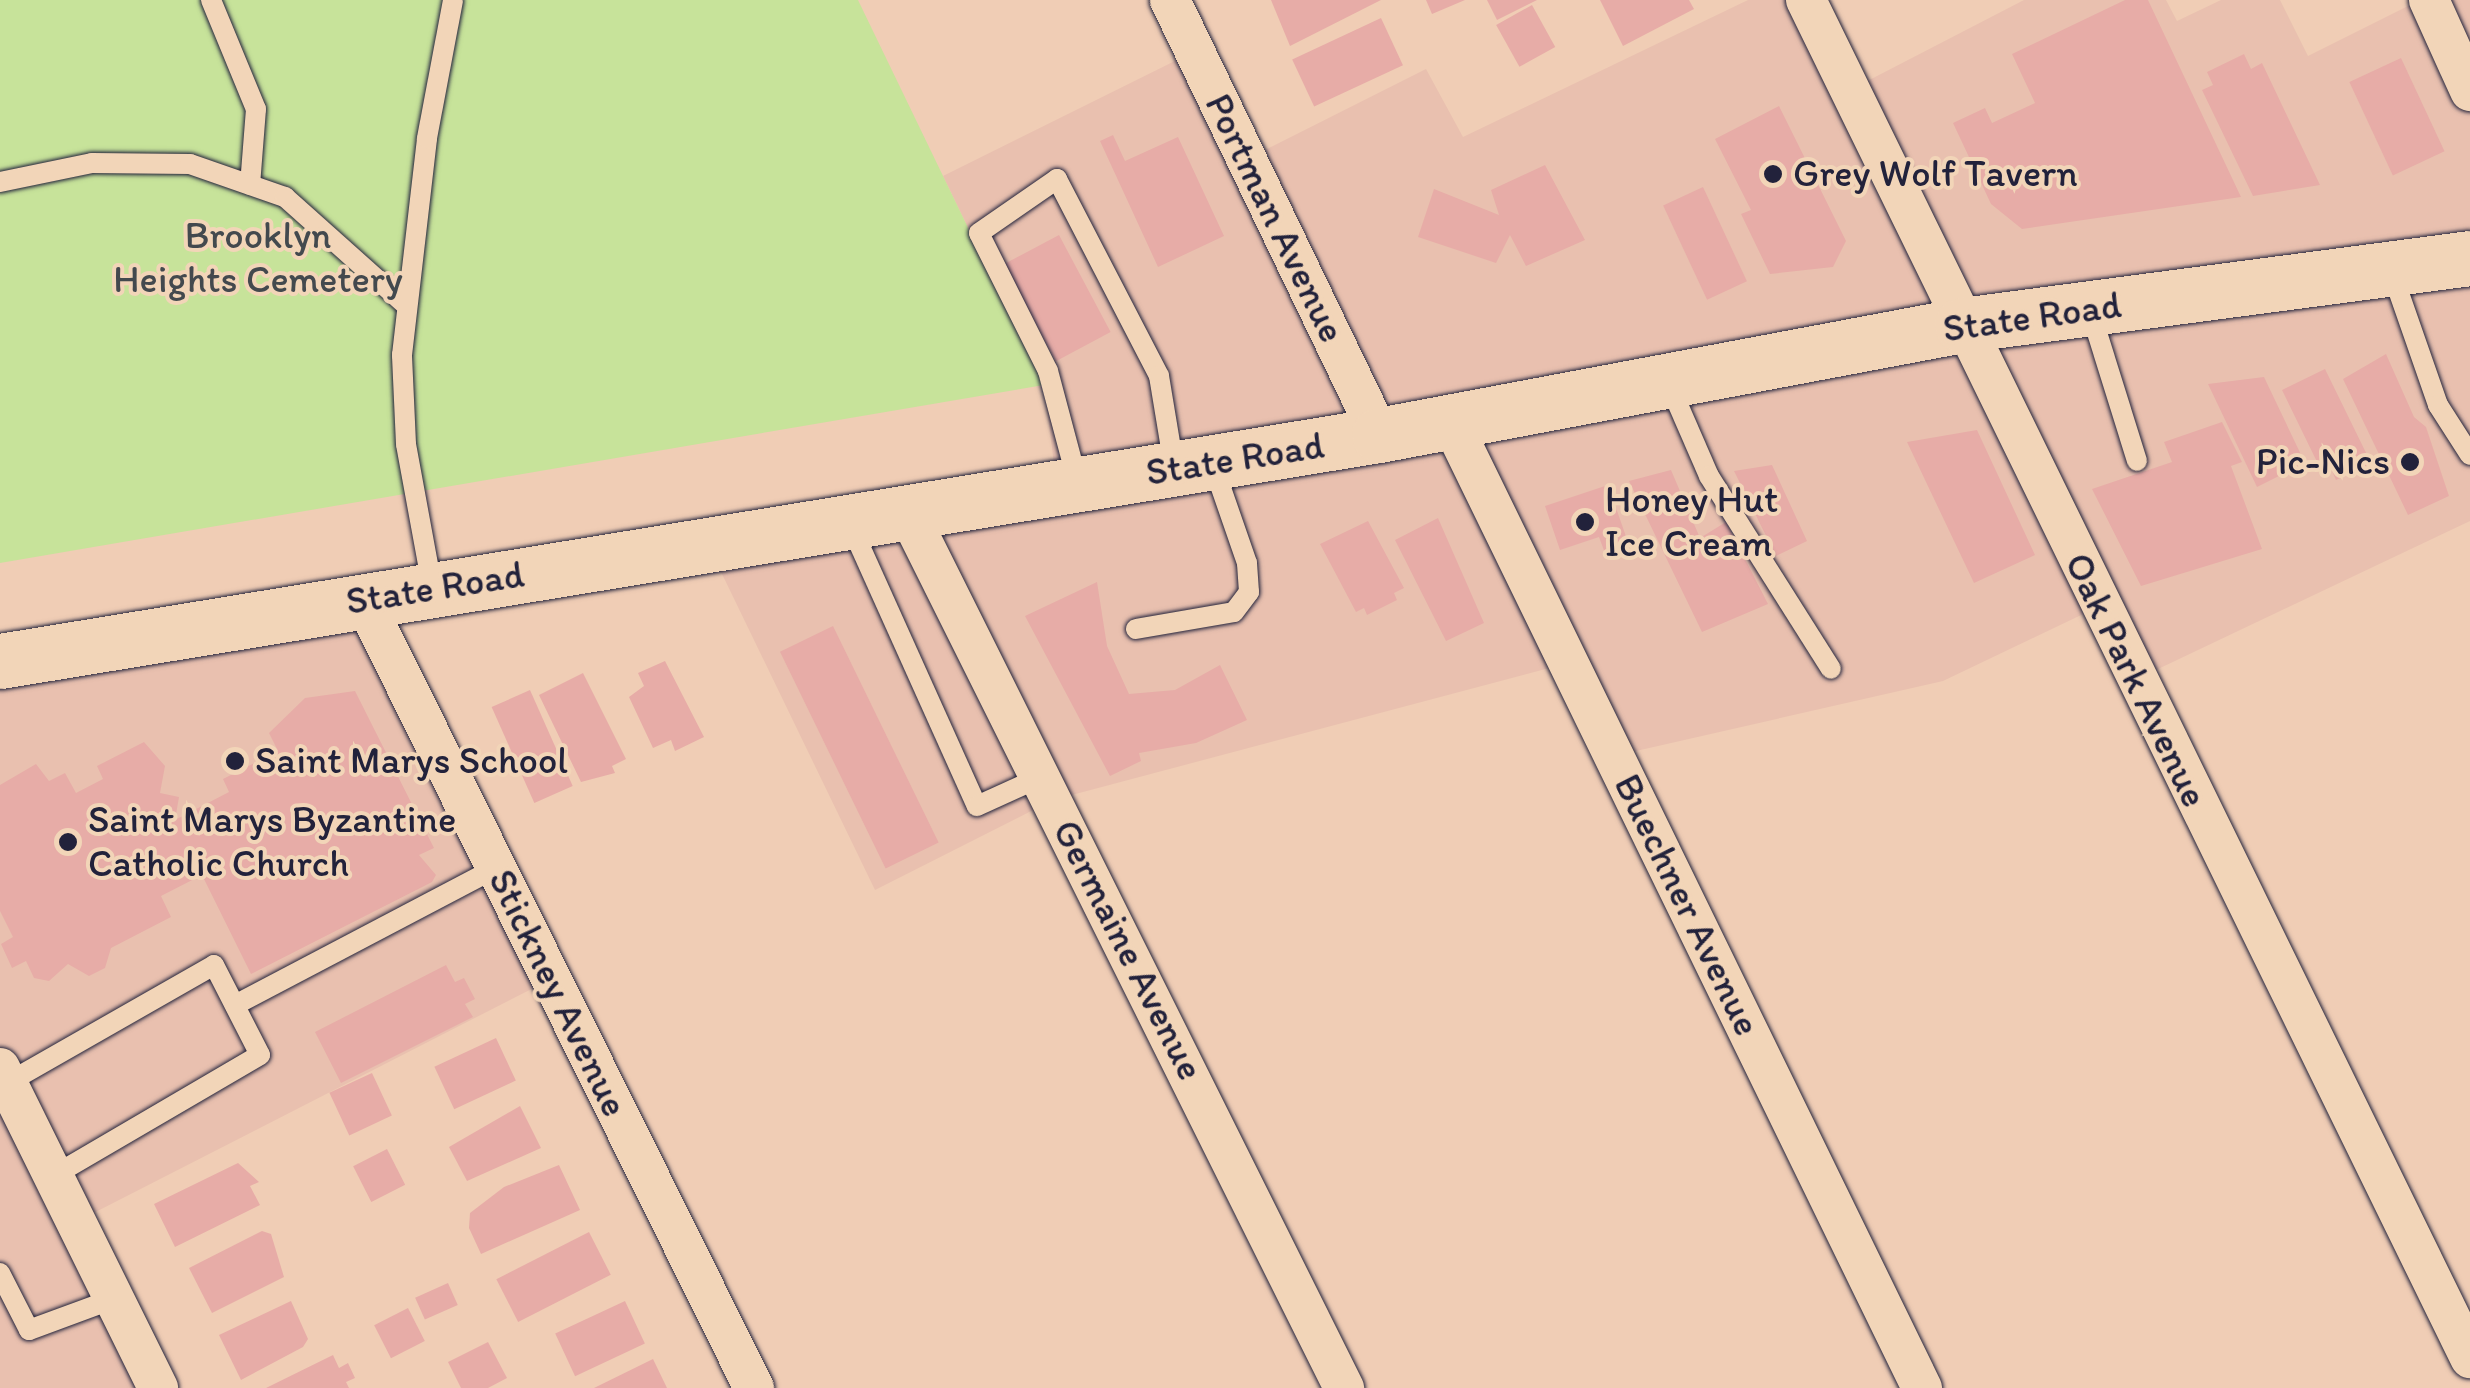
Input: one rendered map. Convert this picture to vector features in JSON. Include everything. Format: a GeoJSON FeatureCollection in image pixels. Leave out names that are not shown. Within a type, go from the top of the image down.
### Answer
{"type":"FeatureCollection","features":[{"type":"Feature","properties":{"kind":"main road","name":"State Road"},"geometry":{"type":"LineString","coordinates":[[0,661],[1379,435],[1962,325],[2470,258]]}},
{"type":"Feature","properties":{"kind":"street","name":"Portman Avenue"},"geometry":{"type":"LineString","coordinates":[[1170,0],[1379,435]]}},
{"type":"Feature","properties":{"kind":"street","name":"Oak Park Avenue"},"geometry":{"type":"LineString","coordinates":[[1806,0],[2470,1358]]}},
{"type":"Feature","properties":{"kind":"street"},"geometry":{"type":"LineString","coordinates":[[2429,0],[2470,91]]}},
{"type":"Feature","properties":{"kind":"street","name":"Buechner Avenue"},"geometry":{"type":"LineString","coordinates":[[1451,422],[1922,1388]]}},
{"type":"Feature","properties":{"kind":"street","name":"Germaine Avenue"},"geometry":{"type":"LineString","coordinates":[[908,513],[1344,1388]]}},
{"type":"Feature","properties":{"kind":"street","name":"Stickney Avenue"},"geometry":{"type":"LineString","coordinates":[[362,599],[754,1388]]}},
{"type":"Feature","properties":{"kind":"street"},"geometry":{"type":"LineString","coordinates":[[2,1079],[158,1388]]}},
{"type":"Feature","properties":{"kind":"lane"},"geometry":{"type":"LineString","coordinates":[[211,0],[256,109],[250,185]]}},
{"type":"Feature","properties":{"kind":"lane"},"geometry":{"type":"LineString","coordinates":[[433,588],[406,444],[406,305],[453,0]]}},
{"type":"Feature","properties":{"kind":"lane"},"geometry":{"type":"LineString","coordinates":[[0,182],[92,163],[190,164],[285,197],[406,305]]}},
{"type":"Feature","properties":{"kind":"lane"},"geometry":{"type":"LineString","coordinates":[[1078,485],[1048,371],[979,234],[1057,179],[1159,376],[1194,466],[1247,562],[1249,592],[1234,612],[1136,629]]}},
{"type":"Feature","properties":{"kind":"lane"},"geometry":{"type":"LineString","coordinates":[[2391,270],[2431,390],[2470,455]]}},
{"type":"Feature","properties":{"kind":"lane"},"geometry":{"type":"LineString","coordinates":[[2089,308],[2137,461]]}},
{"type":"Feature","properties":{"kind":"lane"},"geometry":{"type":"LineString","coordinates":[[1668,381],[1709,476],[1830,669]]}},
{"type":"Feature","properties":{"kind":"lane"},"geometry":{"type":"LineString","coordinates":[[849,522],[978,806],[1041,777]]}},
{"type":"Feature","properties":{"kind":"lane"},"geometry":{"type":"LineString","coordinates":[[234,1005],[496,868]]}},
{"type":"Feature","properties":{"kind":"lane"},"geometry":{"type":"LineString","coordinates":[[2,1079],[214,965],[260,1055],[53,1176]]}},
{"type":"Feature","properties":{"kind":"lane"},"geometry":{"type":"LineString","coordinates":[[0,1273],[29,1330],[113,1298]]}},
{"type":"Feature","properties":{"kind":"shaded area"},"geometry":{"type":"Polygon","coordinates":[[[1748,0],[1806,0],[1850,90],[2024,0],[2166,0],[2177,21],[2221,0],[2280,0],[2308,56],[2420,0],[2470,0],[2470,521],[2137,679],[2100,606],[1943,681],[1614,756],[1568,663],[1053,800],[875,890],[708,545],[1057,488],[1044,385],[943,176],[1195,51],[1247,159],[1426,69],[1463,137],[1748,0]]]}},
{"type":"Feature","properties":{"kind":"shaded area"},"geometry":{"type":"Polygon","coordinates":[[[363,599],[551,979],[76,1222],[158,1388],[0,1388],[0,661],[363,599]]]}},
{"type":"Feature","properties":{"kind":"green space","name":"Brooklyn Heights Cemetery"},"geometry":{"type":"Polygon","coordinates":[[[0,0],[858,0],[1044,385],[0,563],[0,0]]]}},
{"type":"Feature","properties":{"kind":"building"},"geometry":{"type":"Polygon","coordinates":[[[1271,0],[1381,0],[1290,46],[1271,0]]]}},
{"type":"Feature","properties":{"kind":"building"},"geometry":{"type":"Polygon","coordinates":[[[1426,0],[1465,0],[1432,14],[1426,0]]]}},
{"type":"Feature","properties":{"kind":"building"},"geometry":{"type":"Polygon","coordinates":[[[1487,0],[1537,0],[1497,20],[1487,0]]]}},
{"type":"Feature","properties":{"kind":"building"},"geometry":{"type":"Polygon","coordinates":[[[1600,0],[1689,0],[1694,9],[1623,46],[1600,0]]]}},
{"type":"Feature","properties":{"kind":"building"},"geometry":{"type":"Polygon","coordinates":[[[2125,0],[2148,0],[2241,197],[2022,229],[1991,204],[1953,123],[1985,108],[1992,123],[2035,103],[2012,54],[2125,0]]]}},
{"type":"Feature","properties":{"kind":"building"},"geometry":{"type":"Polygon","coordinates":[[[1532,5],[1555,47],[1519,67],[1496,25],[1532,5]]]}},
{"type":"Feature","properties":{"kind":"building"},"geometry":{"type":"Polygon","coordinates":[[[1381,18],[1403,65],[1314,107],[1292,59],[1381,18]]]}},
{"type":"Feature","properties":{"kind":"building"},"geometry":{"type":"Polygon","coordinates":[[[2244,54],[2251,69],[2262,63],[2320,185],[2253,196],[2202,90],[2213,85],[2207,72],[2244,54]]]}},
{"type":"Feature","properties":{"kind":"building"},"geometry":{"type":"Polygon","coordinates":[[[2401,58],[2445,151],[2393,175],[2349,82],[2401,58]]]}},
{"type":"Feature","properties":{"kind":"building","name":"Grey Wolf Tavern"},"geometry":{"type":"Polygon","coordinates":[[[1779,106],[1846,241],[1833,267],[1770,274],[1741,214],[1751,210],[1715,139],[1779,106]]]}},
{"type":"Feature","properties":{"kind":"building"},"geometry":{"type":"Polygon","coordinates":[[[1113,135],[1125,161],[1178,137],[1224,236],[1158,267],[1100,141],[1113,135]]]}},
{"type":"Feature","properties":{"kind":"building"},"geometry":{"type":"Polygon","coordinates":[[[1545,165],[1585,240],[1526,266],[1510,235],[1496,263],[1418,237],[1434,189],[1499,215],[1491,190],[1545,165]]]}},
{"type":"Feature","properties":{"kind":"building"},"geometry":{"type":"Polygon","coordinates":[[[1703,187],[1747,281],[1707,300],[1663,206],[1703,187]]]}},
{"type":"Feature","properties":{"kind":"building"},"geometry":{"type":"Polygon","coordinates":[[[1059,235],[1111,332],[1056,361],[1004,264],[1059,235]]]}},
{"type":"Feature","properties":{"kind":"building","name":"Pic-Nics"},"geometry":{"type":"Polygon","coordinates":[[[2386,354],[2414,417],[2426,427],[2449,496],[2408,515],[2343,379],[2386,354]]]}},
{"type":"Feature","properties":{"kind":"building"},"geometry":{"type":"Polygon","coordinates":[[[2325,369],[2371,463],[2336,480],[2329,464],[2320,468],[2282,390],[2325,369]]]}},
{"type":"Feature","properties":{"kind":"building"},"geometry":{"type":"Polygon","coordinates":[[[2264,377],[2305,463],[2257,487],[2208,384],[2264,377]]]}},
{"type":"Feature","properties":{"kind":"building"},"geometry":{"type":"Polygon","coordinates":[[[2222,422],[2242,462],[2231,466],[2262,549],[2141,586],[2092,489],[2172,462],[2164,442],[2222,422]]]}},
{"type":"Feature","properties":{"kind":"building"},"geometry":{"type":"Polygon","coordinates":[[[1977,430],[2035,555],[1974,583],[1907,442],[1977,430]]]}},
{"type":"Feature","properties":{"kind":"building"},"geometry":{"type":"Polygon","coordinates":[[[1772,465],[1807,541],[1776,556],[1734,471],[1772,465]]]}},
{"type":"Feature","properties":{"kind":"building"},"geometry":{"type":"Polygon","coordinates":[[[1671,470],[1700,538],[1726,522],[1768,604],[1702,632],[1629,481],[1671,470]]]}},
{"type":"Feature","properties":{"kind":"building","name":"Honey Hut Ice Cream"},"geometry":{"type":"Polygon","coordinates":[[[1608,485],[1629,545],[1605,553],[1599,537],[1560,550],[1545,506],[1608,485]]]}},
{"type":"Feature","properties":{"kind":"building"},"geometry":{"type":"Polygon","coordinates":[[[1438,518],[1484,623],[1446,641],[1395,540],[1438,518]]]}},
{"type":"Feature","properties":{"kind":"building"},"geometry":{"type":"Polygon","coordinates":[[[1368,521],[1404,588],[1394,593],[1397,600],[1367,615],[1364,608],[1356,612],[1320,544],[1368,521]]]}},
{"type":"Feature","properties":{"kind":"building"},"geometry":{"type":"Polygon","coordinates":[[[1097,582],[1107,646],[1129,694],[1175,690],[1220,665],[1247,720],[1196,743],[1139,753],[1141,761],[1110,776],[1025,616],[1097,582]]]}},
{"type":"Feature","properties":{"kind":"building"},"geometry":{"type":"Polygon","coordinates":[[[833,626],[939,843],[886,868],[780,652],[833,626]]]}},
{"type":"Feature","properties":{"kind":"building"},"geometry":{"type":"Polygon","coordinates":[[[665,661],[704,737],[675,751],[671,740],[653,748],[629,697],[644,686],[638,673],[665,661]]]}},
{"type":"Feature","properties":{"kind":"building"},"geometry":{"type":"Polygon","coordinates":[[[583,673],[626,759],[612,766],[615,773],[581,782],[539,695],[583,673]]]}},
{"type":"Feature","properties":{"kind":"building"},"geometry":{"type":"Polygon","coordinates":[[[530,690],[573,786],[534,803],[492,707],[530,690]]]}},
{"type":"Feature","properties":{"kind":"building"},"geometry":{"type":"Polygon","coordinates":[[[355,691],[434,848],[419,855],[436,875],[432,882],[251,974],[202,875],[161,896],[171,917],[111,948],[105,968],[89,976],[68,964],[49,981],[34,978],[26,961],[12,968],[1,944],[13,937],[0,911],[0,785],[36,764],[49,781],[65,773],[76,793],[103,779],[97,766],[144,742],[165,766],[160,793],[179,797],[175,820],[229,792],[223,779],[278,751],[269,733],[305,698],[355,691]]]}},
{"type":"Feature","properties":{"kind":"building"},"geometry":{"type":"Polygon","coordinates":[[[446,965],[455,982],[464,978],[475,999],[465,1004],[473,1017],[341,1083],[315,1032],[446,965]]]}},
{"type":"Feature","properties":{"kind":"building"},"geometry":{"type":"Polygon","coordinates":[[[496,1038],[516,1081],[454,1109],[434,1067],[496,1038]]]}},
{"type":"Feature","properties":{"kind":"building"},"geometry":{"type":"Polygon","coordinates":[[[372,1073],[392,1116],[349,1135],[329,1093],[372,1073]]]}},
{"type":"Feature","properties":{"kind":"building"},"geometry":{"type":"Polygon","coordinates":[[[520,1106],[541,1148],[467,1181],[449,1147],[520,1106]]]}},
{"type":"Feature","properties":{"kind":"building"},"geometry":{"type":"Polygon","coordinates":[[[387,1149],[405,1185],[371,1202],[353,1166],[387,1149]]]}},
{"type":"Feature","properties":{"kind":"building"},"geometry":{"type":"Polygon","coordinates":[[[238,1163],[259,1182],[250,1186],[260,1205],[175,1247],[154,1204],[238,1163]]]}},
{"type":"Feature","properties":{"kind":"building"},"geometry":{"type":"Polygon","coordinates":[[[559,1165],[580,1210],[481,1254],[469,1228],[470,1213],[504,1187],[559,1165]]]}},
{"type":"Feature","properties":{"kind":"building"},"geometry":{"type":"Polygon","coordinates":[[[262,1231],[271,1234],[284,1277],[212,1313],[189,1268],[262,1231]]]}},
{"type":"Feature","properties":{"kind":"building"},"geometry":{"type":"Polygon","coordinates":[[[589,1232],[611,1275],[518,1322],[496,1279],[589,1232]]]}},
{"type":"Feature","properties":{"kind":"building"},"geometry":{"type":"Polygon","coordinates":[[[448,1283],[458,1305],[425,1320],[415,1298],[448,1283]]]}},
{"type":"Feature","properties":{"kind":"building"},"geometry":{"type":"Polygon","coordinates":[[[291,1301],[308,1339],[303,1347],[241,1380],[219,1335],[291,1301]]]}},
{"type":"Feature","properties":{"kind":"building"},"geometry":{"type":"Polygon","coordinates":[[[625,1301],[645,1344],[575,1376],[555,1334],[625,1301]]]}},
{"type":"Feature","properties":{"kind":"building"},"geometry":{"type":"Polygon","coordinates":[[[408,1308],[425,1341],[391,1358],[374,1325],[408,1308]]]}},
{"type":"Feature","properties":{"kind":"building"},"geometry":{"type":"Polygon","coordinates":[[[488,1342],[507,1378],[488,1388],[461,1388],[448,1362],[488,1342]]]}},
{"type":"Feature","properties":{"kind":"building"},"geometry":{"type":"Polygon","coordinates":[[[333,1355],[339,1368],[348,1363],[355,1378],[346,1382],[349,1388],[266,1388],[333,1355]]]}},
{"type":"Feature","properties":{"kind":"building"},"geometry":{"type":"Polygon","coordinates":[[[653,1359],[667,1388],[594,1388],[653,1359]]]}},
{"type":"Feature","properties":{"kind":"place","name":"Grey Wolf Tavern"},"geometry":{"type":"Point","coordinates":[1773,174]}},
{"type":"Feature","properties":{"kind":"place","name":"Pic-Nics"},"geometry":{"type":"Point","coordinates":[2410,462]}},
{"type":"Feature","properties":{"kind":"place","name":"Honey Hut Ice Cream"},"geometry":{"type":"Point","coordinates":[1585,522]}},
{"type":"Feature","properties":{"kind":"place","name":"Saint Marys School"},"geometry":{"type":"Point","coordinates":[235,761]}},
{"type":"Feature","properties":{"kind":"place","name":"Saint Marys Byzantine Catholic Church"},"geometry":{"type":"Point","coordinates":[68,842]}}]}
